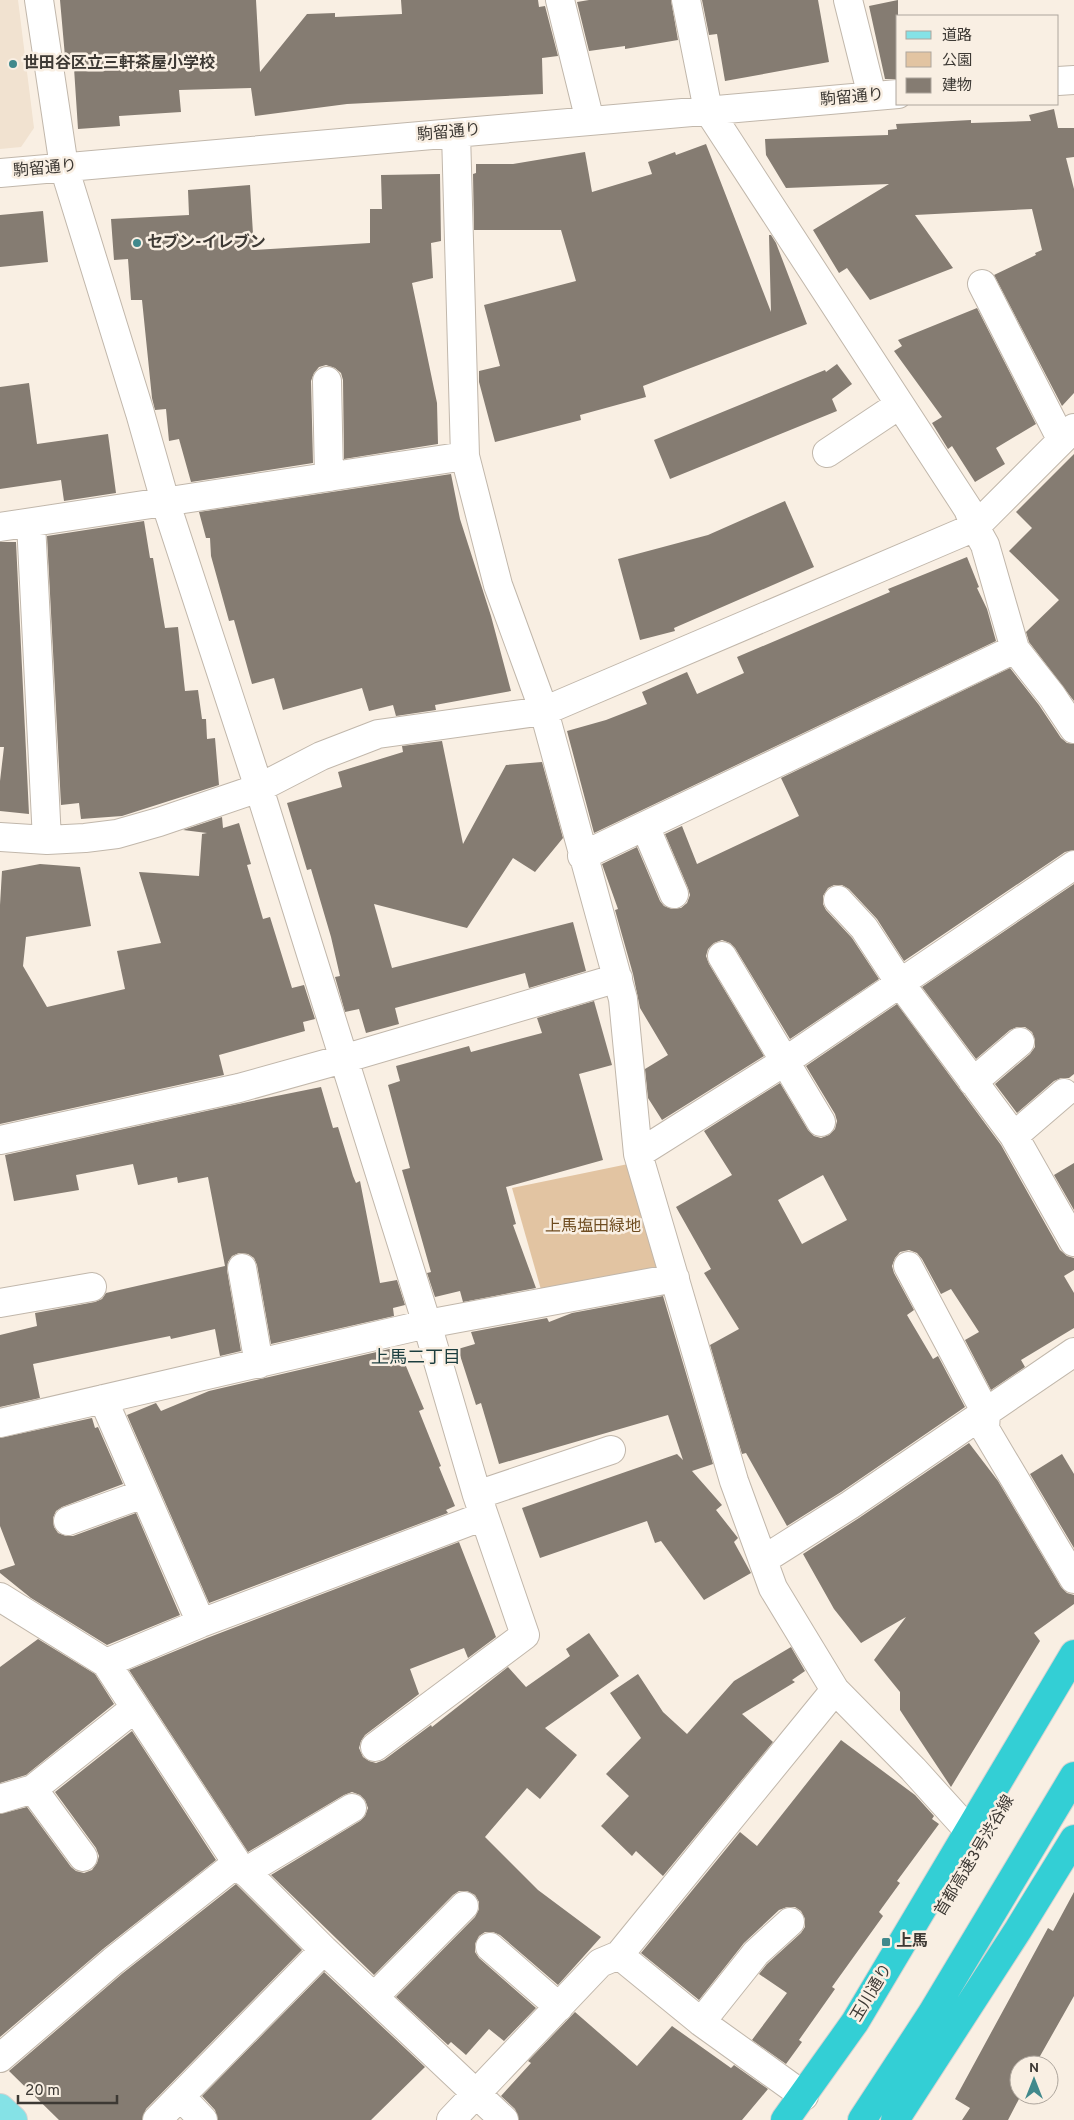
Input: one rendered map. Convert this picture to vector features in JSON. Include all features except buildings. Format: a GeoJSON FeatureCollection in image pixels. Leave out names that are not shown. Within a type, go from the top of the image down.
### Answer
{"type":"FeatureCollection","features":[{"type":"Feature","properties":{"kind":"highway","name":"玉川通り"},"geometry":{"type":"LineString","coordinates":[[785,2120],[806,2108],[855,2022],[1074,1654]]}},
{"type":"Feature","properties":{"kind":"highway","name":"首都高速3号渋谷線"},"geometry":{"type":"LineString","coordinates":[[806,2108],[894,1990],[1074,1691]]}},
{"type":"Feature","properties":{"kind":"highway"},"geometry":{"type":"LineString","coordinates":[[862,2120],[932,2013],[1074,1776]]}},
{"type":"Feature","properties":{"kind":"highway"},"geometry":{"type":"LineString","coordinates":[[895,2120],[1071,1851]]}},
{"type":"Feature","properties":{"kind":"main road"},"geometry":{"type":"LineString","coordinates":[[0,2108],[13,2120]]}},
{"type":"Feature","properties":{"kind":"street"},"geometry":{"type":"LineString","coordinates":[[39,0],[64,167],[140,413],[165,501],[259,788],[427,1324],[480,1506],[525,1635],[375,1747]]}},
{"type":"Feature","properties":{"kind":"street"},"geometry":{"type":"LineString","coordinates":[[560,0],[590,121]]}},
{"type":"Feature","properties":{"kind":"street"},"geometry":{"type":"LineString","coordinates":[[686,0],[708,110],[968,510],[975,528],[985,545],[1015,649],[1063,695],[1074,729]]}},
{"type":"Feature","properties":{"kind":"street"},"geometry":{"type":"LineString","coordinates":[[848,0],[864,69],[885,95]]}},
{"type":"Feature","properties":{"kind":"street"},"geometry":{"type":"LineString","coordinates":[[1059,81],[1074,80]]}},
{"type":"Feature","properties":{"kind":"street","name":"駒留通り"},"geometry":{"type":"LineString","coordinates":[[0,173],[885,95]]}},
{"type":"Feature","properties":{"kind":"street"},"geometry":{"type":"LineString","coordinates":[[456,133],[464,456],[498,585],[544,711],[582,856],[618,978],[623,999],[638,1154],[734,1481],[774,1588],[835,1690],[914,1769],[969,1831]]}},
{"type":"Feature","properties":{"kind":"street"},"geometry":{"type":"LineString","coordinates":[[0,837],[47,840],[117,834],[159,822],[259,788],[321,756],[378,734],[544,711],[975,528],[1068,433],[982,284]]}},
{"type":"Feature","properties":{"kind":"street"},"geometry":{"type":"LineString","coordinates":[[327,380],[329,477]]}},
{"type":"Feature","properties":{"kind":"street"},"geometry":{"type":"LineString","coordinates":[[827,453],[899,405]]}},
{"type":"Feature","properties":{"kind":"street"},"geometry":{"type":"LineString","coordinates":[[0,527],[464,456]]}},
{"type":"Feature","properties":{"kind":"street"},"geometry":{"type":"LineString","coordinates":[[31,523],[47,840]]}},
{"type":"Feature","properties":{"kind":"street"},"geometry":{"type":"LineString","coordinates":[[582,856],[1015,649]]}},
{"type":"Feature","properties":{"kind":"street"},"geometry":{"type":"LineString","coordinates":[[645,826],[674,894]]}},
{"type":"Feature","properties":{"kind":"street"},"geometry":{"type":"LineString","coordinates":[[638,1154],[784,1062],[1074,865]]}},
{"type":"Feature","properties":{"kind":"street"},"geometry":{"type":"LineString","coordinates":[[838,900],[864,928],[900,983],[1014,1136],[1074,1242]]}},
{"type":"Feature","properties":{"kind":"street"},"geometry":{"type":"LineString","coordinates":[[722,956],[821,1122]]}},
{"type":"Feature","properties":{"kind":"street"},"geometry":{"type":"LineString","coordinates":[[0,1140],[238,1088],[618,978]]}},
{"type":"Feature","properties":{"kind":"street"},"geometry":{"type":"LineString","coordinates":[[973,1082],[1020,1042]]}},
{"type":"Feature","properties":{"kind":"street"},"geometry":{"type":"LineString","coordinates":[[1014,1136],[1064,1093]]}},
{"type":"Feature","properties":{"kind":"street"},"geometry":{"type":"LineString","coordinates":[[908,1266],[986,1413],[985,1429],[1074,1580]]}},
{"type":"Feature","properties":{"kind":"street"},"geometry":{"type":"LineString","coordinates":[[242,1268],[259,1364]]}},
{"type":"Feature","properties":{"kind":"street"},"geometry":{"type":"LineString","coordinates":[[0,1423],[427,1324],[675,1278]]}},
{"type":"Feature","properties":{"kind":"street"},"geometry":{"type":"LineString","coordinates":[[0,1303],[92,1287]]}},
{"type":"Feature","properties":{"kind":"street"},"geometry":{"type":"LineString","coordinates":[[763,1560],[850,1505],[1074,1352]]}},
{"type":"Feature","properties":{"kind":"street"},"geometry":{"type":"LineString","coordinates":[[103,1399],[201,1624]]}},
{"type":"Feature","properties":{"kind":"street"},"geometry":{"type":"LineString","coordinates":[[106,1663],[611,1450]]}},
{"type":"Feature","properties":{"kind":"street"},"geometry":{"type":"LineString","coordinates":[[68,1521],[143,1494]]}},
{"type":"Feature","properties":{"kind":"street"},"geometry":{"type":"LineString","coordinates":[[0,1597],[106,1663],[241,1868],[324,1950],[375,1996],[504,2120]]}},
{"type":"Feature","properties":{"kind":"street"},"geometry":{"type":"LineString","coordinates":[[451,2120],[600,1963],[619,1955],[835,1690]]}},
{"type":"Feature","properties":{"kind":"street"},"geometry":{"type":"LineString","coordinates":[[0,1799],[33,1790],[135,1708]]}},
{"type":"Feature","properties":{"kind":"street"},"geometry":{"type":"LineString","coordinates":[[33,1790],[83,1857]]}},
{"type":"Feature","properties":{"kind":"street"},"geometry":{"type":"LineString","coordinates":[[0,2058],[113,1961],[241,1868],[352,1808]]}},
{"type":"Feature","properties":{"kind":"street"},"geometry":{"type":"LineString","coordinates":[[375,1996],[464,1906]]}},
{"type":"Feature","properties":{"kind":"street"},"geometry":{"type":"LineString","coordinates":[[701,2022],[756,1953],[790,1922]]}},
{"type":"Feature","properties":{"kind":"street"},"geometry":{"type":"LineString","coordinates":[[490,1947],[559,2007]]}},
{"type":"Feature","properties":{"kind":"street"},"geometry":{"type":"LineString","coordinates":[[157,2120],[181,2098],[324,1950]]}},
{"type":"Feature","properties":{"kind":"street"},"geometry":{"type":"LineString","coordinates":[[619,1955],[806,2108]]}},
{"type":"Feature","properties":{"kind":"street"},"geometry":{"type":"LineString","coordinates":[[181,2098],[203,2120]]}},
{"type":"Feature","properties":{"kind":"shaded area","name":"世田谷区立三軒茶屋小学校"},"geometry":{"type":"Polygon","coordinates":[[[0,0],[18,0],[34,128],[21,147],[0,149],[0,0]]]}},
{"type":"Feature","properties":{"kind":"green space","name":"上馬塩田緑地"},"geometry":{"type":"Polygon","coordinates":[[[633,1163],[663,1270],[542,1293],[512,1188],[633,1163]]]}},
{"type":"Feature","properties":{"kind":"place","name":"世田谷区立三軒茶屋小学校"},"geometry":{"type":"Point","coordinates":[13,64]}},
{"type":"Feature","properties":{"kind":"place","name":"セブン-イレブン"},"geometry":{"type":"Point","coordinates":[137,243]}},
{"type":"Feature","properties":{"kind":"place","name":"上馬"},"geometry":{"type":"Point","coordinates":[886,1942]}},
{"type":"Feature","properties":{"kind":"district","name":"上馬二丁目"},"geometry":{"type":"Point","coordinates":[416,1358]}}]}
